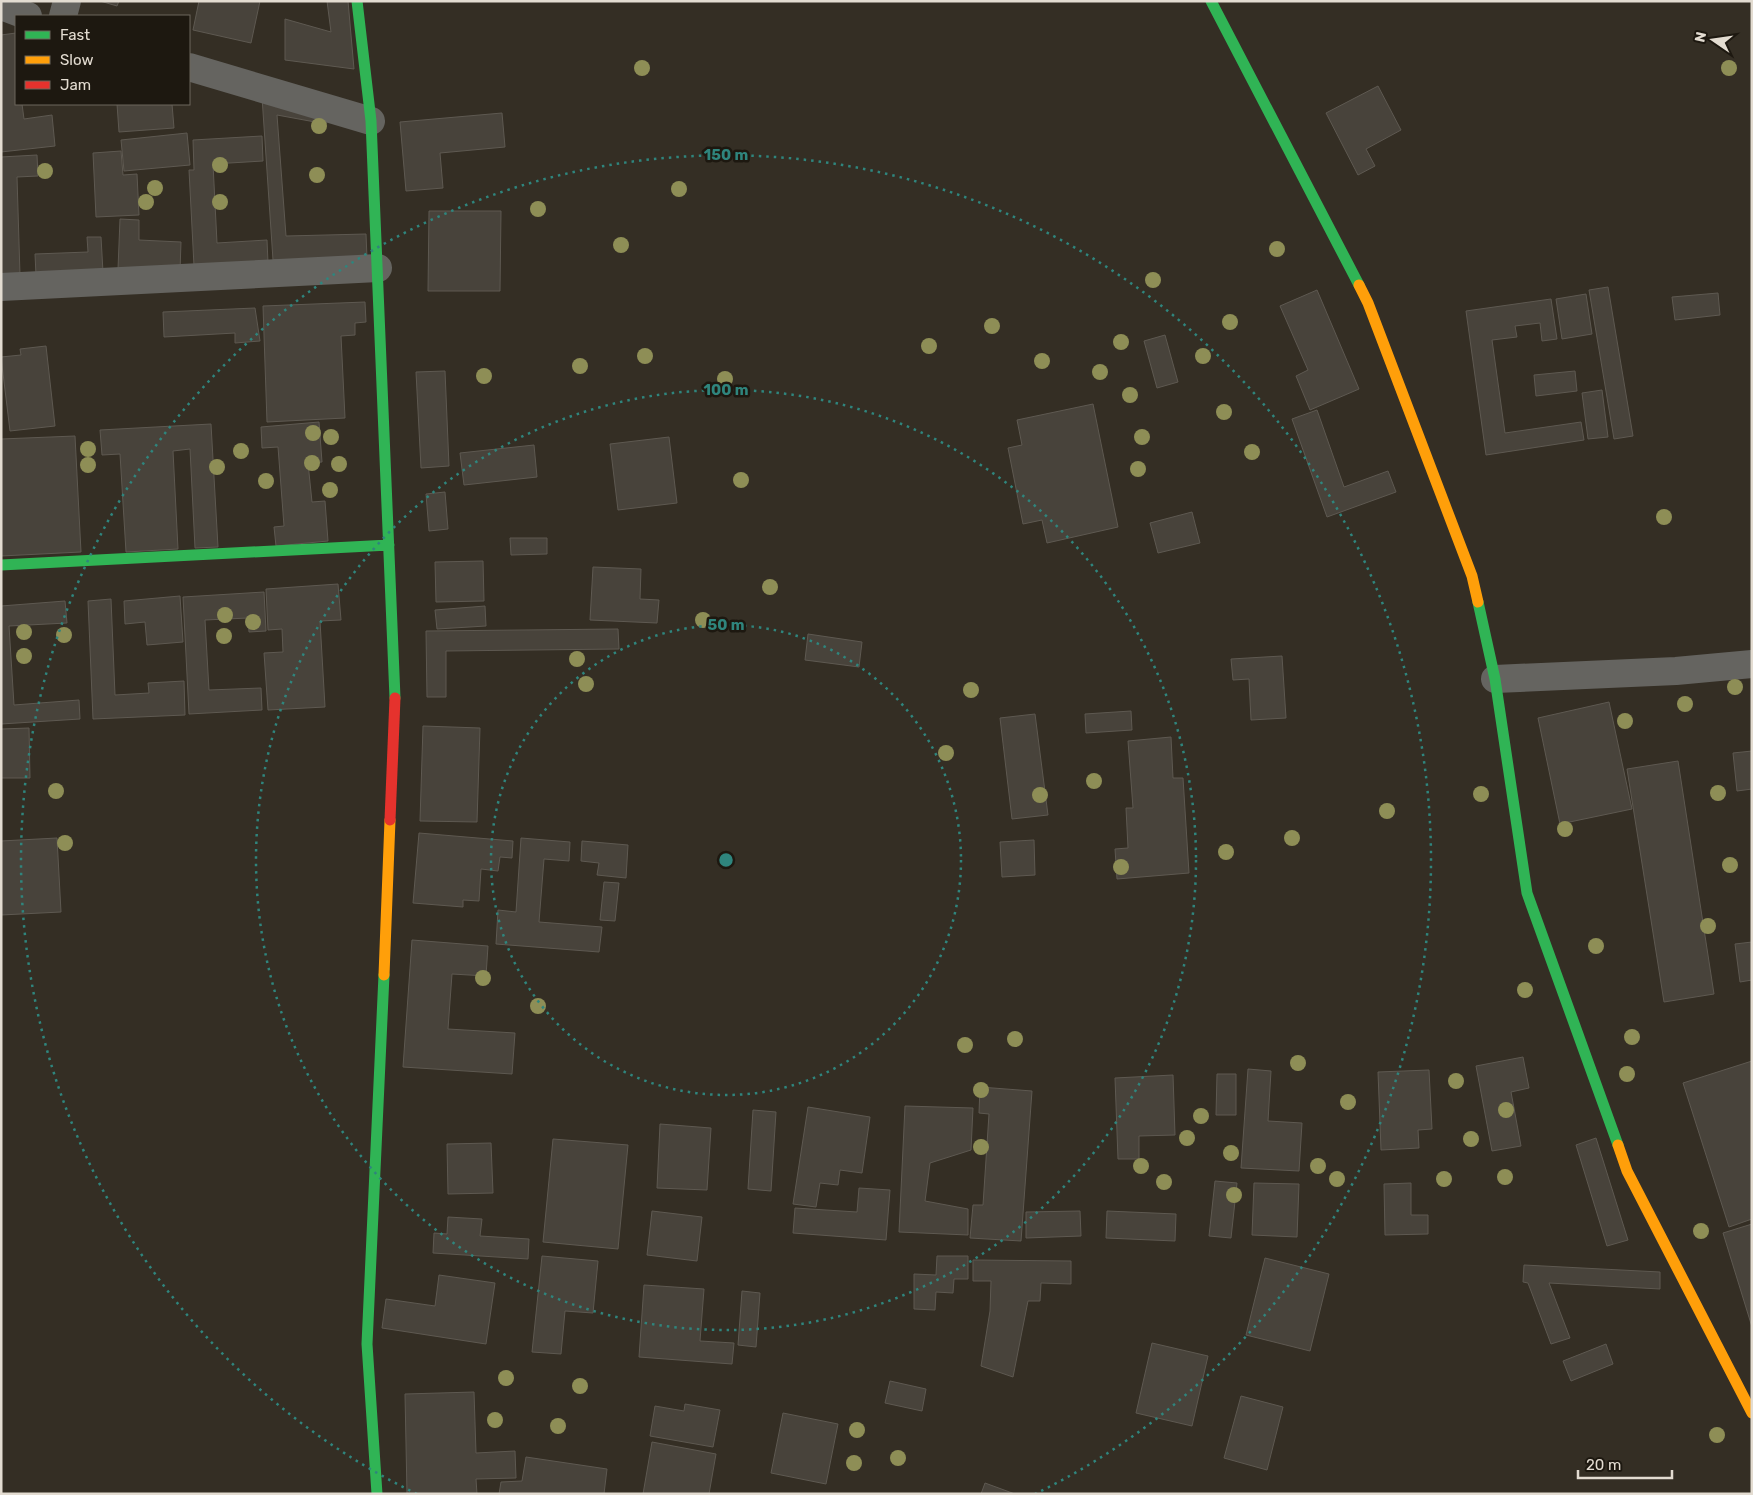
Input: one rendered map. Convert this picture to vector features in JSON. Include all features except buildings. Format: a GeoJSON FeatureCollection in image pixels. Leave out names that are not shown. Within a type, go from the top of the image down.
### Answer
{"type":"FeatureCollection","features":[{"type":"Feature","properties":{"kind":"street"},"geometry":{"type":"LineString","coordinates":[[63,15],[68,1]]}},
{"type":"Feature","properties":{"kind":"street"},"geometry":{"type":"LineString","coordinates":[[357,1],[371,121],[395,691],[380,1090],[367,1344],[377,1494]]}},
{"type":"Feature","properties":{"kind":"street"},"geometry":{"type":"LineString","coordinates":[[1211,1],[1368,303],[1472,576],[1495,679],[1527,893],[1627,1171],[1752,1413]]}},
{"type":"Feature","properties":{"kind":"street"},"geometry":{"type":"LineString","coordinates":[[1,6],[25,15]]}},
{"type":"Feature","properties":{"kind":"street"},"geometry":{"type":"LineString","coordinates":[[190,67],[371,121]]}},
{"type":"Feature","properties":{"kind":"street"},"geometry":{"type":"LineString","coordinates":[[1,288],[378,268]]}},
{"type":"Feature","properties":{"kind":"street"},"geometry":{"type":"LineString","coordinates":[[1,564],[389,545]]}},
{"type":"Feature","properties":{"kind":"street"},"geometry":{"type":"LineString","coordinates":[[1495,679],[1676,671],[1752,664]]}},
{"type":"Feature","properties":{"kind":"traffic: fast"},"geometry":{"type":"LineString","coordinates":[[357,1],[371,121],[395,698]]}},
{"type":"Feature","properties":{"kind":"traffic: fast"},"geometry":{"type":"LineString","coordinates":[[1211,1],[1359,285]]}},
{"type":"Feature","properties":{"kind":"traffic: fast"},"geometry":{"type":"LineString","coordinates":[[1,565],[389,545]]}},
{"type":"Feature","properties":{"kind":"traffic: fast"},"geometry":{"type":"LineString","coordinates":[[1478,602],[1495,679],[1527,893],[1618,1145]]}},
{"type":"Feature","properties":{"kind":"traffic: fast"},"geometry":{"type":"LineString","coordinates":[[377,1494],[367,1344],[384,975]]}},
{"type":"Feature","properties":{"kind":"traffic: slow"},"geometry":{"type":"LineString","coordinates":[[1359,285],[1368,303],[1472,576],[1478,602]]}},
{"type":"Feature","properties":{"kind":"traffic: slow"},"geometry":{"type":"LineString","coordinates":[[384,975],[390,820]]}},
{"type":"Feature","properties":{"kind":"traffic: slow"},"geometry":{"type":"LineString","coordinates":[[1618,1145],[1627,1171],[1752,1413]]}},
{"type":"Feature","properties":{"kind":"traffic: jam"},"geometry":{"type":"LineString","coordinates":[[390,820],[395,698]]}}]}
